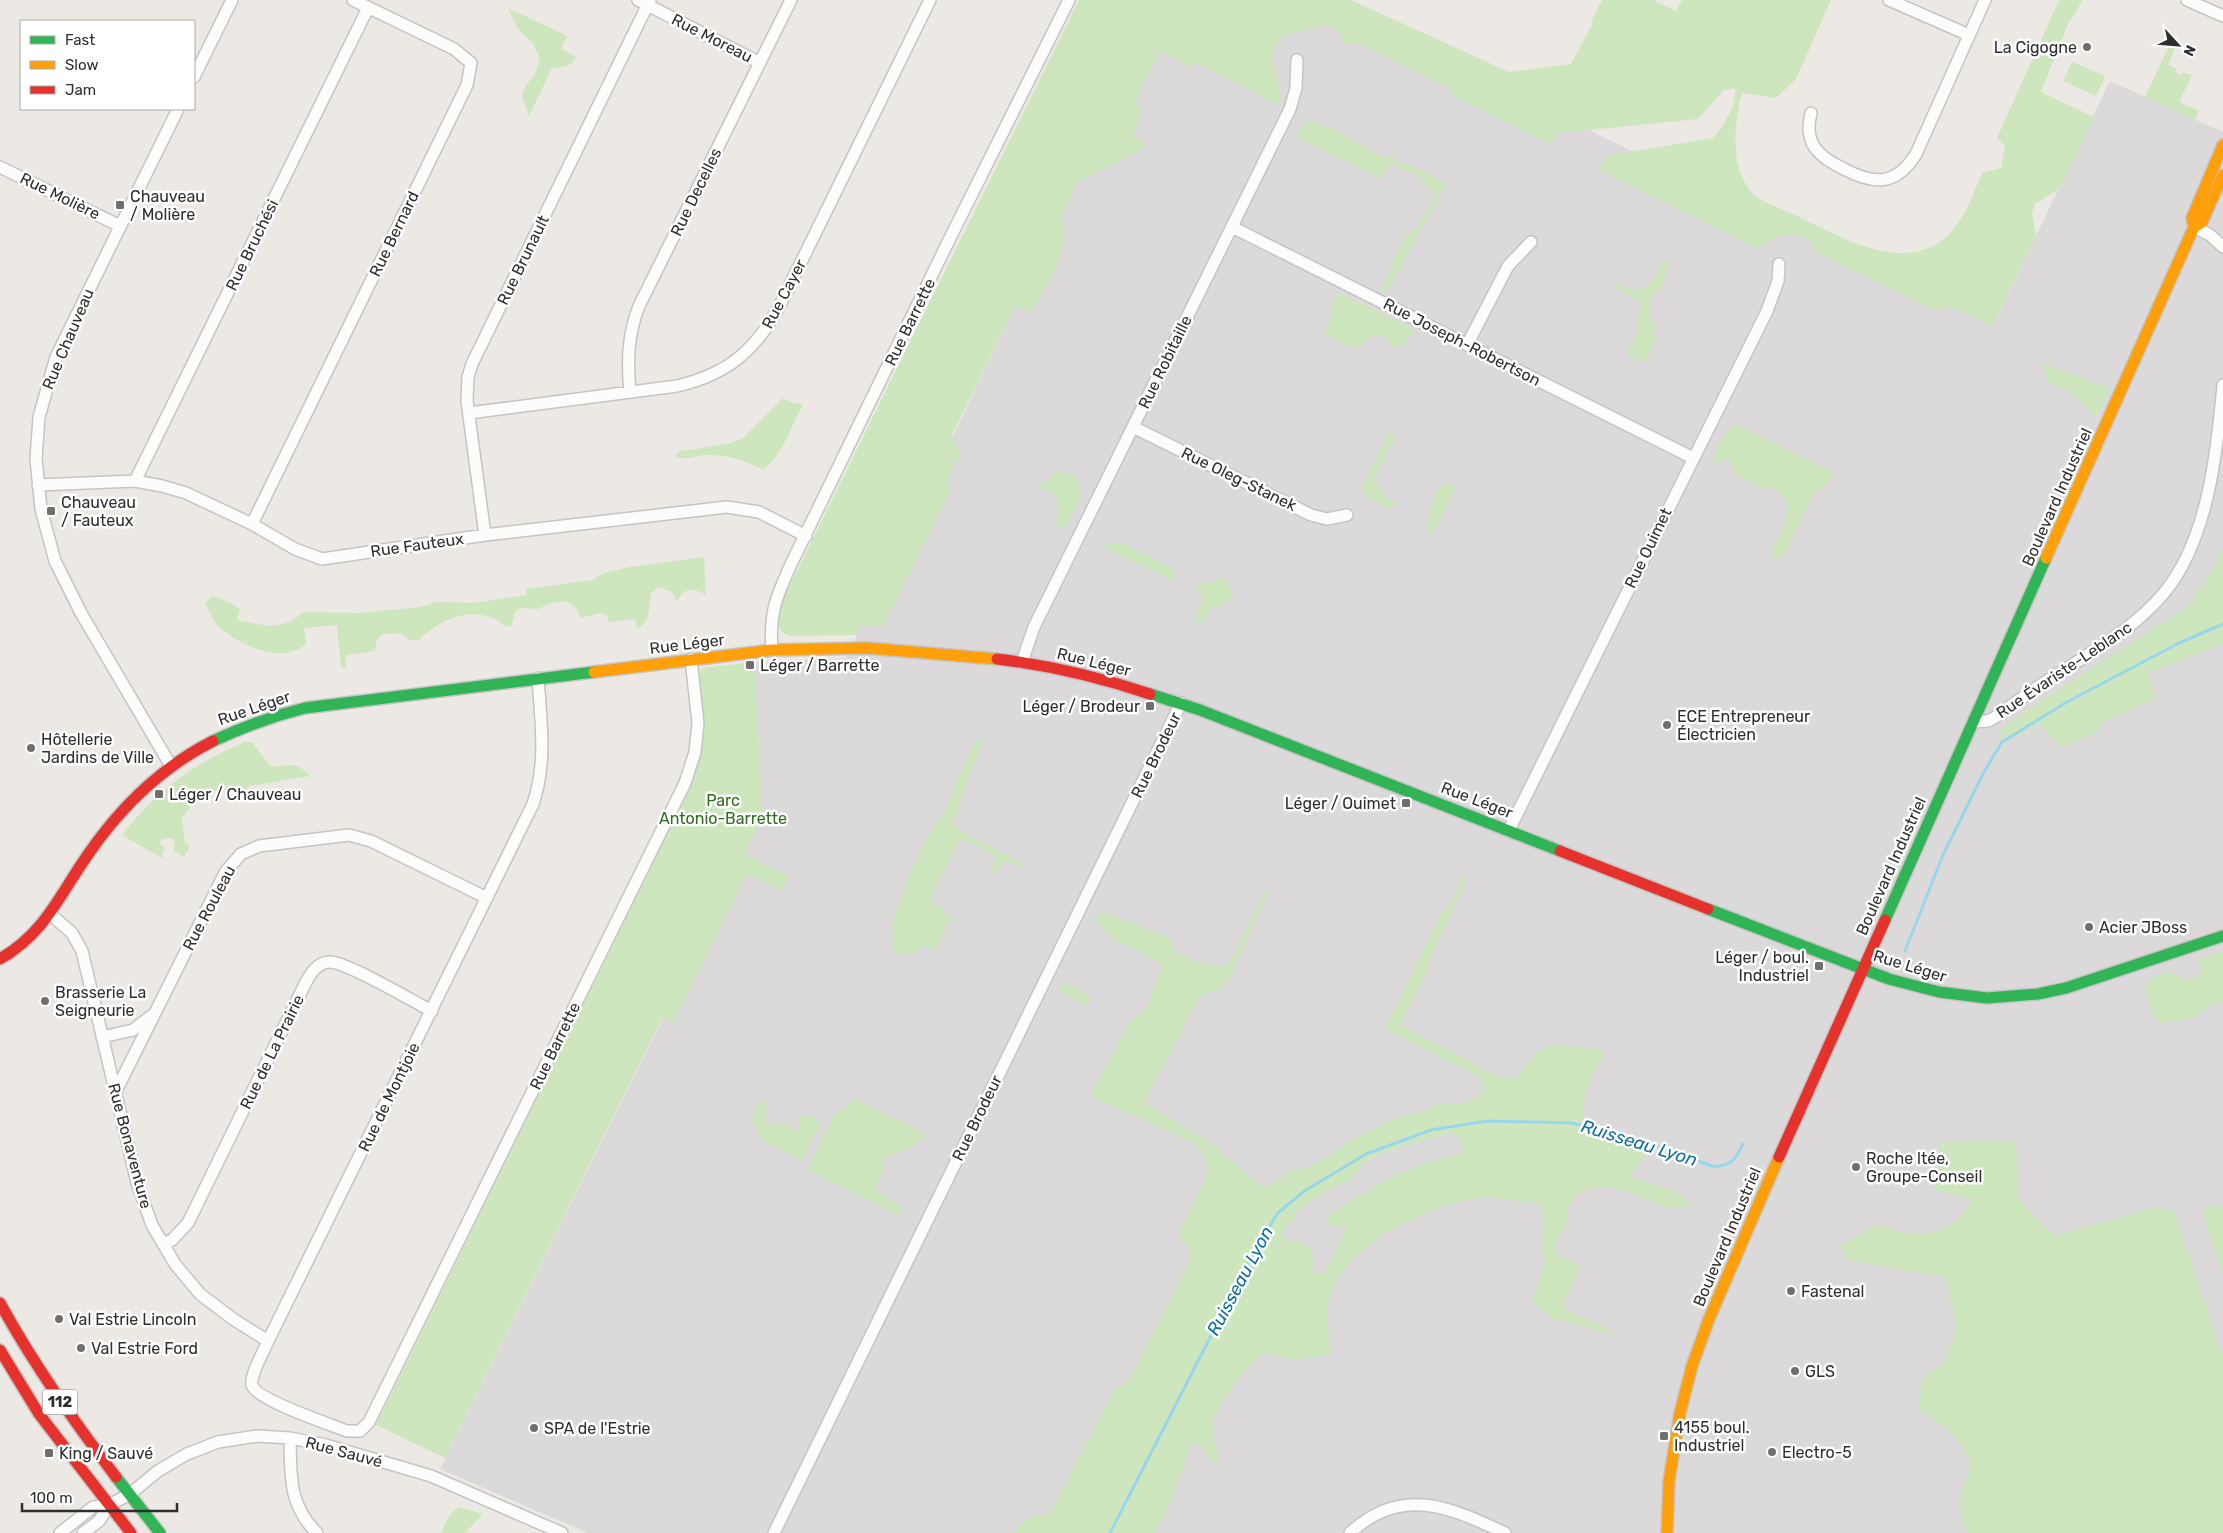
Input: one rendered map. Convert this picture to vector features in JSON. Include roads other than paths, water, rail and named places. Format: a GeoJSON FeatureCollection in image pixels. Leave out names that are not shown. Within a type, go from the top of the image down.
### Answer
{"type":"FeatureCollection","features":[{"type":"Feature","properties":{"kind":"street"},"geometry":{"type":"LineString","coordinates":[[195,75],[232,0]]}},
{"type":"Feature","properties":{"kind":"street","name":"Rue Bernard"},"geometry":{"type":"LineString","coordinates":[[252,524],[468,85],[470,63],[454,49],[353,0]]}},
{"type":"Feature","properties":{"kind":"street","name":"Rue Decelles"},"geometry":{"type":"LineString","coordinates":[[630,392],[628,368],[630,336],[639,306],[791,0]]}},
{"type":"Feature","properties":{"kind":"street","name":"Rue Cayer"},"geometry":{"type":"LineString","coordinates":[[469,413],[677,386],[704,379],[733,363],[754,345],[781,303],[930,0]]}},
{"type":"Feature","properties":{"kind":"street","name":"Rue Barrette"},"geometry":{"type":"LineString","coordinates":[[772,650],[771,624],[774,604],[950,238],[1069,0]]}},
{"type":"Feature","properties":{"kind":"street"},"geometry":{"type":"LineString","coordinates":[[1889,0],[1969,35]]}},
{"type":"Feature","properties":{"kind":"street"},"geometry":{"type":"LineString","coordinates":[[1811,113],[1809,121],[1811,138],[1818,154],[1866,180],[1884,180],[1893,177],[1906,168],[1916,154],[1985,0]]}},
{"type":"Feature","properties":{"kind":"street"},"geometry":{"type":"LineString","coordinates":[[2187,0],[2223,16]]}},
{"type":"Feature","properties":{"kind":"street","name":"Rue Moreau"},"geometry":{"type":"LineString","coordinates":[[645,2],[760,63]]}},
{"type":"Feature","properties":{"kind":"street","name":"Rue Brunault"},"geometry":{"type":"LineString","coordinates":[[485,535],[466,389],[472,364],[645,2]]}},
{"type":"Feature","properties":{"kind":"street","name":"Rue Bruchési"},"geometry":{"type":"LineString","coordinates":[[135,481],[368,8]]}},
{"type":"Feature","properties":{"kind":"street","name":"Rue Robitaille"},"geometry":{"type":"LineString","coordinates":[[1022,662],[1036,623],[1290,109],[1296,88],[1297,60]]}},
{"type":"Feature","properties":{"kind":"street","name":"Rue Chauveau"},"geometry":{"type":"LineString","coordinates":[[171,766],[63,579],[55,561],[45,527],[38,485],[36,438],[39,417],[49,378],[65,338],[178,110]]}},
{"type":"Feature","properties":{"kind":"street","name":"Boulevard Industriel"},"geometry":{"type":"LineString","coordinates":[[2194,227],[2192,218],[2223,145]]}},
{"type":"Feature","properties":{"kind":"street","name":"Rue Molière"},"geometry":{"type":"LineString","coordinates":[[0,167],[120,226]]}},
{"type":"Feature","properties":{"kind":"street","name":"Boulevard Industriel"},"geometry":{"type":"LineString","coordinates":[[1667,1533],[1669,1481],[1676,1434],[1686,1388],[1700,1341],[1862,969],[2194,227],[2202,222],[2223,175]]}},
{"type":"Feature","properties":{"kind":"street","name":"Rue Joseph-Robertson"},"geometry":{"type":"LineString","coordinates":[[1232,226],[1693,458]]}},
{"type":"Feature","properties":{"kind":"street"},"geometry":{"type":"LineString","coordinates":[[2194,227],[2210,235],[2223,247]]}},
{"type":"Feature","properties":{"kind":"street"},"geometry":{"type":"LineString","coordinates":[[1467,345],[1508,266],[1532,242]]}},
{"type":"Feature","properties":{"kind":"street","name":"Rue Ouimet"},"geometry":{"type":"LineString","coordinates":[[1509,830],[1774,294],[1778,281],[1779,264]]}},
{"type":"Feature","properties":{"kind":"street","name":"Rue Évariste-Leblanc"},"geometry":{"type":"LineString","coordinates":[[1974,722],[1988,721],[1994,718],[2048,680],[2109,642],[2151,607],[2172,582],[2188,554],[2202,517],[2210,483],[2223,385]]}},
{"type":"Feature","properties":{"kind":"street","name":"Rue Oleg-Stanek"},"geometry":{"type":"LineString","coordinates":[[1133,427],[1311,515],[1327,519],[1347,515]]}},
{"type":"Feature","properties":{"kind":"street","name":"Rue Fauteux"},"geometry":{"type":"LineString","coordinates":[[38,485],[135,481],[162,486],[186,493],[252,524],[295,549],[322,558],[485,535],[727,507],[759,512],[806,536]]}},
{"type":"Feature","properties":{"kind":"street","name":"Rue Léger"},"geometry":{"type":"LineString","coordinates":[[0,960],[30,938],[50,914],[87,857],[113,822],[143,789],[171,766],[232,731],[288,711],[538,678],[772,650],[867,648],[928,652],[1022,662],[1130,687],[1181,703],[1862,969],[1910,986],[1945,995],[2008,998],[2066,988],[2223,936]]}},
{"type":"Feature","properties":{"kind":"street","name":"Rue Barrette"},"geometry":{"type":"LineString","coordinates":[[369,1422],[685,783],[695,752],[698,724],[691,659]]}},
{"type":"Feature","properties":{"kind":"street","name":"Rue de Montjoie"},"geometry":{"type":"LineString","coordinates":[[369,1422],[360,1431],[347,1431],[260,1395],[252,1385],[252,1380],[268,1342],[525,823],[538,788],[543,736],[538,678]]}},
{"type":"Feature","properties":{"kind":"street","name":"Rue Brodeur"},"geometry":{"type":"LineString","coordinates":[[774,1533],[1181,703]]}},
{"type":"Feature","properties":{"kind":"street","name":"Rue Rouleau"},"geometry":{"type":"LineString","coordinates":[[115,1093],[226,871],[237,857],[249,849],[336,835],[360,837],[488,898]]}},
{"type":"Feature","properties":{"kind":"street","name":"Rue Bonaventure"},"geometry":{"type":"LineString","coordinates":[[50,914],[72,933],[79,944],[143,1204],[163,1244],[186,1279],[200,1294],[268,1342]]}},
{"type":"Feature","properties":{"kind":"street","name":"Rue de La Prairie"},"geometry":{"type":"LineString","coordinates":[[163,1244],[172,1240],[188,1223],[306,982],[319,965],[329,962],[349,968],[432,1011]]}},
{"type":"Feature","properties":{"kind":"street","name":"Rue Rouleau"},"geometry":{"type":"LineString","coordinates":[[102,1037],[133,1030],[156,1012]]}},
{"type":"Feature","properties":{"kind":"street","name":"112"},"geometry":{"type":"LineString","coordinates":[[0,1303],[54,1393],[160,1533]]}},
{"type":"Feature","properties":{"kind":"street","name":"112"},"geometry":{"type":"LineString","coordinates":[[0,1350],[39,1414],[131,1533]]}},
{"type":"Feature","properties":{"kind":"street","name":"Rue Sauvé"},"geometry":{"type":"LineString","coordinates":[[60,1533],[93,1507],[109,1505],[130,1494],[172,1462],[203,1447],[257,1436],[290,1438],[350,1451],[439,1479],[562,1533]]}},
{"type":"Feature","properties":{"kind":"street"},"geometry":{"type":"LineString","coordinates":[[290,1438],[293,1495],[302,1516],[317,1533]]}},
{"type":"Feature","properties":{"kind":"street"},"geometry":{"type":"LineString","coordinates":[[1350,1533],[1359,1525],[1384,1510],[1415,1504],[1449,1508],[1505,1533]]}},
{"type":"Feature","properties":{"kind":"street"},"geometry":{"type":"LineString","coordinates":[[83,1533],[99,1521],[109,1505]]}},
{"type":"Feature","properties":{"kind":"waterway"},"geometry":{"type":"LineString","coordinates":[[1905,951],[1943,855],[1984,772],[2002,742],[2067,702],[2179,643],[2223,624]]}},
{"type":"Feature","properties":{"kind":"waterway","name":"Ruisseau Lyon"},"geometry":{"type":"LineString","coordinates":[[1110,1533],[1257,1246],[1278,1213],[1303,1192],[1366,1154],[1431,1130],[1487,1121],[1572,1123],[1635,1138],[1715,1167],[1730,1163],[1738,1154],[1743,1144]]}},
{"type":"Feature","properties":{"kind":"place","name":"La Cigogne"},"geometry":{"type":"Point","coordinates":[2087,47]}},
{"type":"Feature","properties":{"kind":"place","name":"Chauveau / Molière"},"geometry":{"type":"Point","coordinates":[120,205]}},
{"type":"Feature","properties":{"kind":"place","name":"Chauveau / Fauteux"},"geometry":{"type":"Point","coordinates":[51,511]}},
{"type":"Feature","properties":{"kind":"place","name":"Léger / Barrette"},"geometry":{"type":"Point","coordinates":[750,665]}},
{"type":"Feature","properties":{"kind":"place","name":"Léger / Brodeur"},"geometry":{"type":"Point","coordinates":[1150,706]}},
{"type":"Feature","properties":{"kind":"place","name":"ECE Entrepreneur Électricien"},"geometry":{"type":"Point","coordinates":[1667,725]}},
{"type":"Feature","properties":{"kind":"place","name":"Hôtellerie Jardins de Ville"},"geometry":{"type":"Point","coordinates":[31,748]}},
{"type":"Feature","properties":{"kind":"place","name":"Léger / Chauveau"},"geometry":{"type":"Point","coordinates":[159,794]}},
{"type":"Feature","properties":{"kind":"place","name":"Léger / Ouimet"},"geometry":{"type":"Point","coordinates":[1406,803]}},
{"type":"Feature","properties":{"kind":"place","name":"Acier JBoss"},"geometry":{"type":"Point","coordinates":[2089,927]}},
{"type":"Feature","properties":{"kind":"place","name":"Léger / boul. Industriel"},"geometry":{"type":"Point","coordinates":[1819,966]}},
{"type":"Feature","properties":{"kind":"place","name":"Brasserie La Seigneurie"},"geometry":{"type":"Point","coordinates":[45,1001]}},
{"type":"Feature","properties":{"kind":"place","name":"Roche ltée, Groupe-Conseil"},"geometry":{"type":"Point","coordinates":[1856,1167]}},
{"type":"Feature","properties":{"kind":"place","name":"Fastenal"},"geometry":{"type":"Point","coordinates":[1791,1291]}},
{"type":"Feature","properties":{"kind":"place","name":"Val Estrie Lincoln"},"geometry":{"type":"Point","coordinates":[59,1319]}},
{"type":"Feature","properties":{"kind":"place","name":"Val Estrie Ford"},"geometry":{"type":"Point","coordinates":[81,1348]}},
{"type":"Feature","properties":{"kind":"place","name":"GLS"},"geometry":{"type":"Point","coordinates":[1795,1371]}},
{"type":"Feature","properties":{"kind":"place","name":"SPA de l'Estrie"},"geometry":{"type":"Point","coordinates":[534,1428]}},
{"type":"Feature","properties":{"kind":"place","name":"4155 boul. Industriel"},"geometry":{"type":"Point","coordinates":[1664,1436]}},
{"type":"Feature","properties":{"kind":"place","name":"Electro-5"},"geometry":{"type":"Point","coordinates":[1772,1452]}},
{"type":"Feature","properties":{"kind":"place","name":"King / Sauvé"},"geometry":{"type":"Point","coordinates":[49,1453]}},
{"type":"Feature","properties":{"kind":"park label","name":"Parc Antonio-Barrette"},"geometry":{"type":"Point","coordinates":[723,809]}}]}
